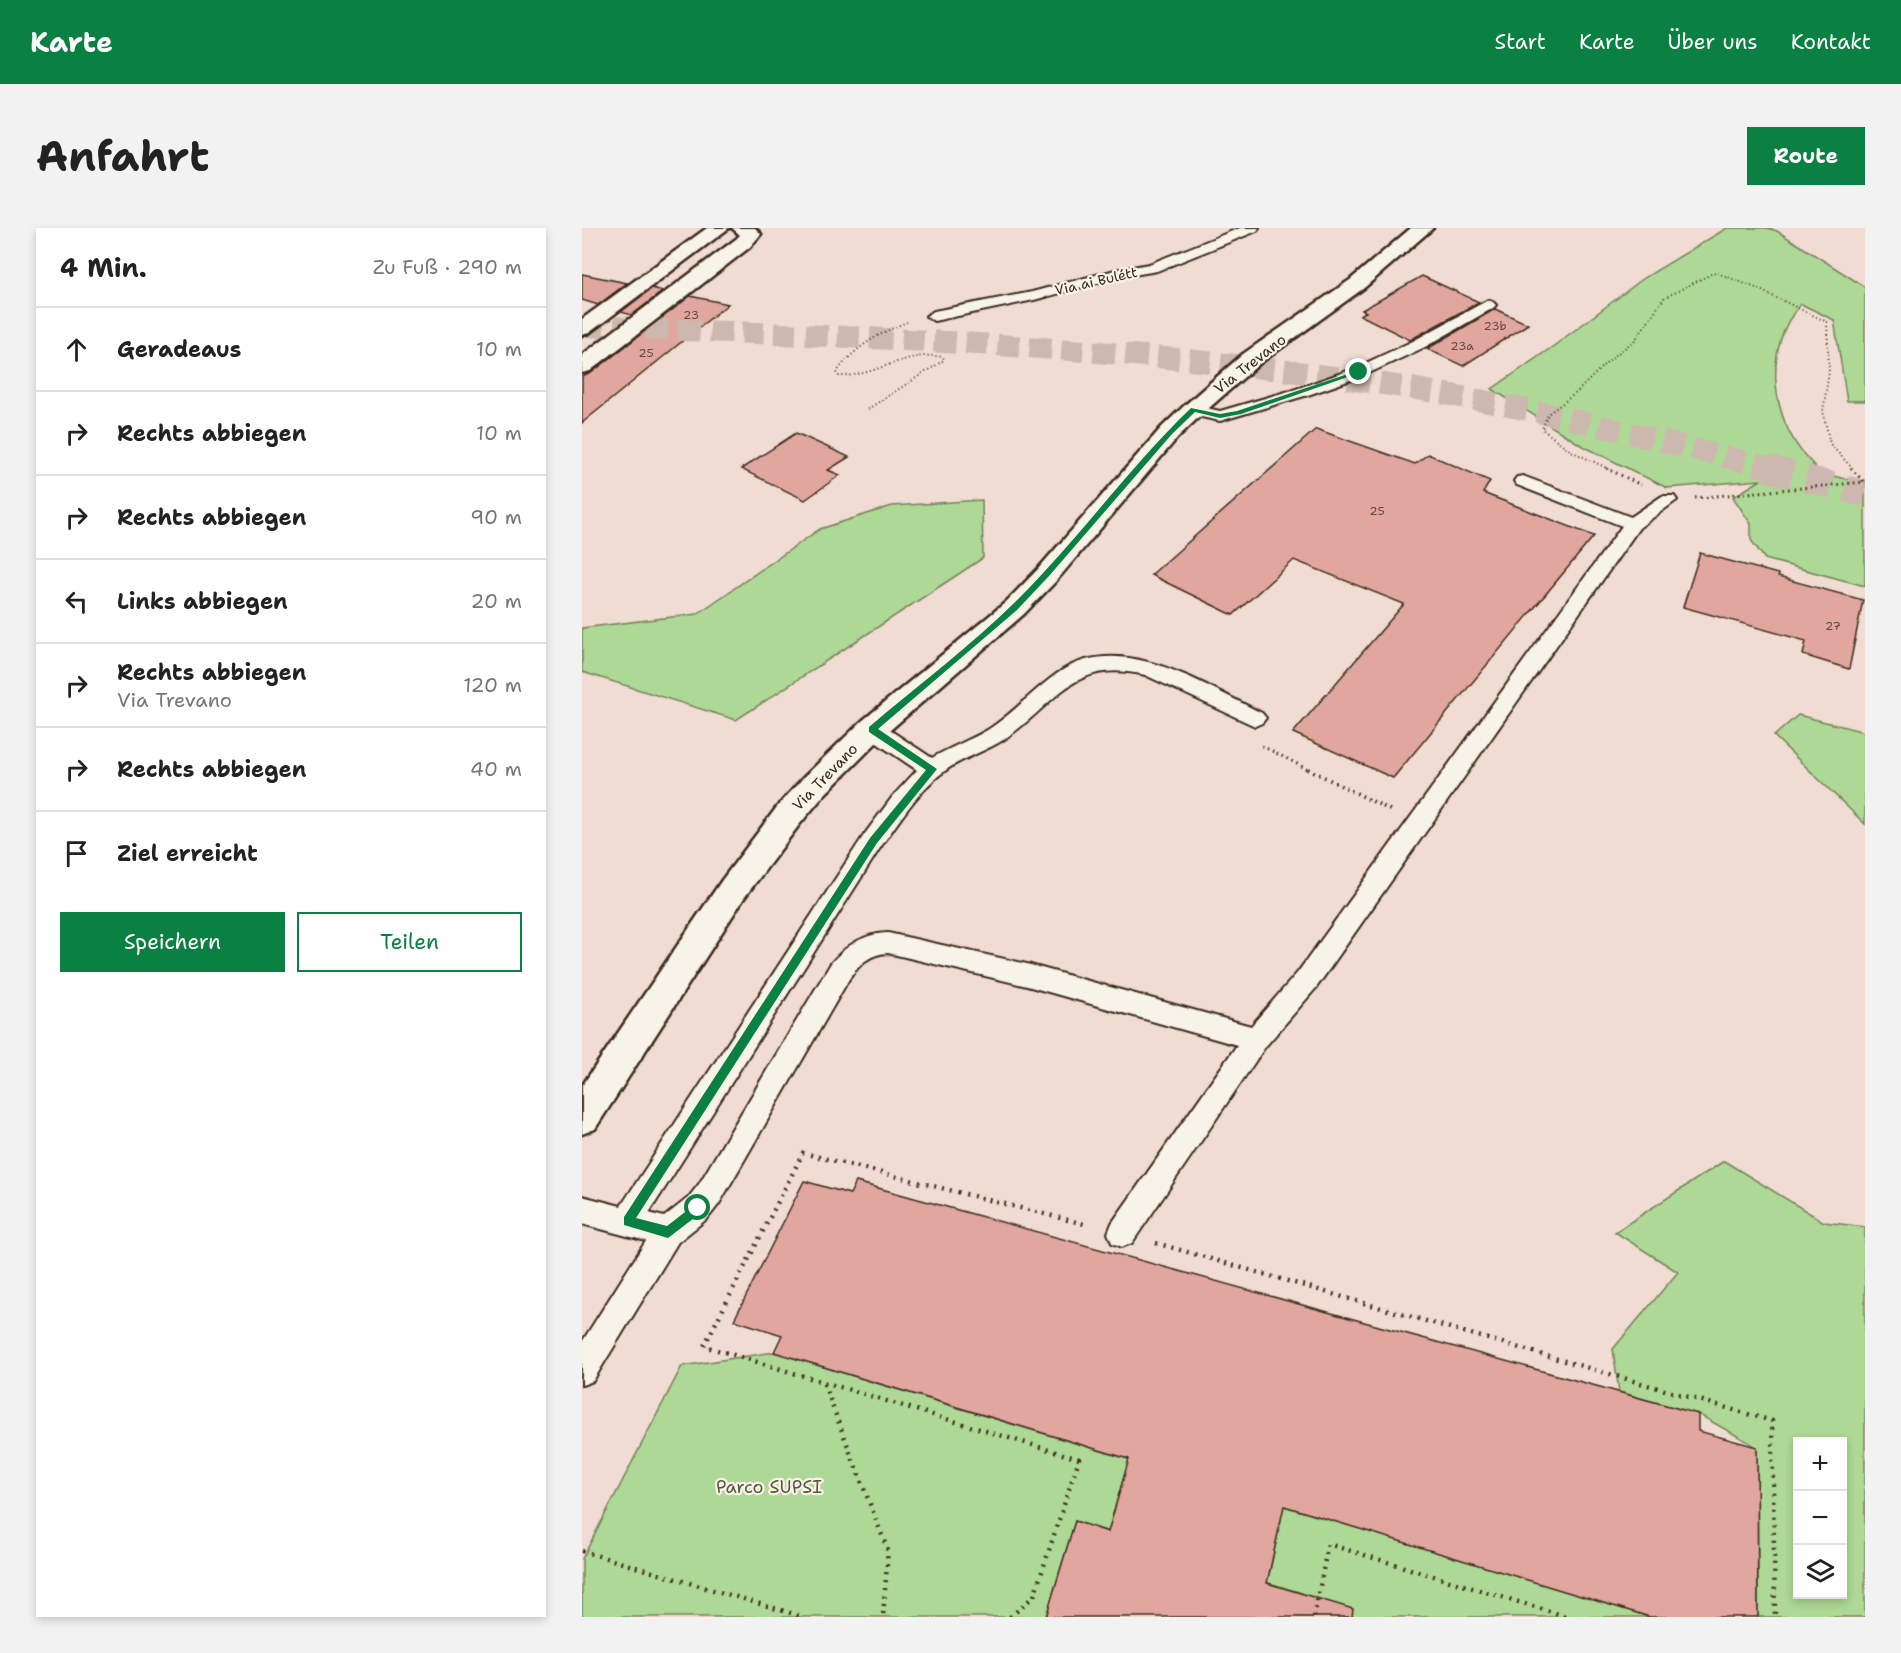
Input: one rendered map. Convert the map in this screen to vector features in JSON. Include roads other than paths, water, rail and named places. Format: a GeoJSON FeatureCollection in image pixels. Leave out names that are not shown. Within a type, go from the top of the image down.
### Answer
{"type":"FeatureCollection","features":[{"type":"Feature","properties":{"kind":"main road"},"geometry":{"type":"LineString","coordinates":[[582,329],[719,228]]}},
{"type":"Feature","properties":{"kind":"main road"},"geometry":{"type":"LineString","coordinates":[[582,366],[743,243],[751,234],[742,228]]}},
{"type":"Feature","properties":{"kind":"main road","name":"Via Trevano"},"geometry":{"type":"LineString","coordinates":[[582,1117],[733,889],[801,801],[844,755],[1015,608],[1047,575],[1170,432],[1193,410],[1251,359],[1357,284],[1423,228]]}},
{"type":"Feature","properties":{"kind":"lane","name":"Via ai Bulétt"},"geometry":{"type":"LineString","coordinates":[[934,316],[1034,296],[1115,274],[1152,268],[1252,228]]}},
{"type":"Feature","properties":{"kind":"lane"},"geometry":{"type":"LineString","coordinates":[[1193,410],[1220,416],[1312,389],[1359,372],[1419,344],[1488,305]]}},
{"type":"Feature","properties":{"kind":"lane"},"geometry":{"type":"LineString","coordinates":[[1523,481],[1633,524]]}},
{"type":"Feature","properties":{"kind":"lane"},"geometry":{"type":"LineString","coordinates":[[1122,1233],[1256,1039],[1307,980],[1633,524],[1668,500]]}},
{"type":"Feature","properties":{"kind":"lane"},"geometry":{"type":"LineString","coordinates":[[628,1221],[874,840],[932,769],[1004,729],[1068,675],[1103,662],[1132,664],[1150,669],[1255,718]]}},
{"type":"Feature","properties":{"kind":"lane"},"geometry":{"type":"LineString","coordinates":[[872,729],[932,769]]}},
{"type":"Feature","properties":{"kind":"lane"},"geometry":{"type":"LineString","coordinates":[[582,1370],[668,1232],[698,1208],[709,1194],[840,971],[851,957],[867,945],[888,943],[1027,975],[1256,1039]]}},
{"type":"Feature","properties":{"kind":"lane"},"geometry":{"type":"LineString","coordinates":[[582,1210],[668,1232]]}},
{"type":"Feature","properties":{"kind":"tunnel"},"geometry":{"type":"LineString","coordinates":[[582,326],[980,344],[1179,359],[1278,370],[1377,383],[1477,400],[1625,432],[1772,469]]}},
{"type":"Feature","properties":{"kind":"tunnel"},"geometry":{"type":"LineString","coordinates":[[1766,468],[1865,494]]}},
{"type":"Feature","properties":{"kind":"park label","name":"Parco SUPSI"},"geometry":{"type":"Point","coordinates":[769,1487]}}]}
